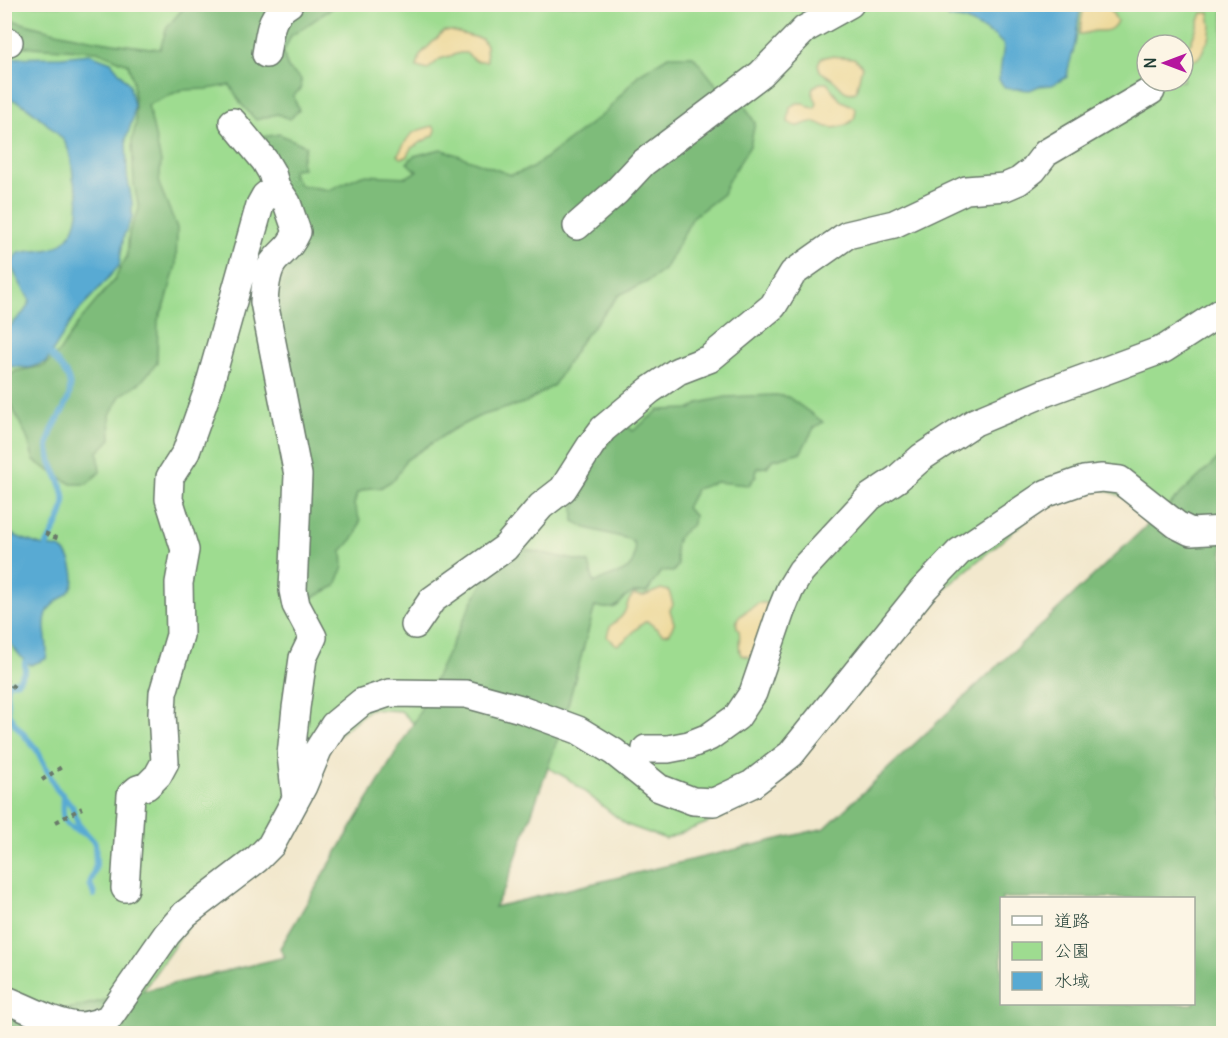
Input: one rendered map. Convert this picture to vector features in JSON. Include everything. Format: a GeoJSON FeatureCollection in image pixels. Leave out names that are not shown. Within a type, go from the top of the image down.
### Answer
{"type":"FeatureCollection","features":[{"type":"Feature","properties":{"kind":"street"},"geometry":{"type":"LineString","coordinates":[[266,54],[273,21],[279,10],[289,4]]}},
{"type":"Feature","properties":{"kind":"street"},"geometry":{"type":"LineString","coordinates":[[577,226],[616,192],[643,163],[761,74],[805,29],[850,4]]}},
{"type":"Feature","properties":{"kind":"street"},"geometry":{"type":"LineString","coordinates":[[415,625],[432,600],[505,548],[541,506],[563,489],[603,429],[650,390],[678,371],[709,359],[773,306],[794,273],[847,235],[894,224],[966,190],[1005,187],[1019,181],[1034,170],[1047,153],[1148,93]]}},
{"type":"Feature","properties":{"kind":"street"},"geometry":{"type":"LineString","coordinates":[[233,122],[265,160],[276,187],[287,203],[297,232],[289,248],[273,261],[265,283],[264,302],[298,475],[292,590],[296,605],[313,637],[303,658],[291,755],[296,799]]}},
{"type":"Feature","properties":{"kind":"street"},"geometry":{"type":"LineString","coordinates":[[125,888],[131,795],[147,786],[158,775],[165,762],[163,693],[180,635],[179,583],[185,550],[169,499],[170,477],[186,452],[208,390],[260,205],[265,196],[276,187]]}},
{"type":"Feature","properties":{"kind":"street"},"geometry":{"type":"LineString","coordinates":[[646,749],[689,746],[709,737],[737,717],[753,693],[781,611],[801,571],[870,497],[897,479],[922,457],[975,422],[1047,392],[1164,349],[1224,310]]}},
{"type":"Feature","properties":{"kind":"street"},"geometry":{"type":"LineString","coordinates":[[4,999],[62,1022],[79,1026],[95,1024],[108,1019],[168,934],[185,915],[257,859],[271,845],[296,799],[318,750],[333,725],[362,702],[389,693],[466,694],[521,709],[578,730],[614,752],[659,788],[693,801],[714,802],[752,784],[791,754],[922,591],[959,552],[1047,493],[1084,480],[1102,478],[1120,480],[1191,532],[1224,530]]}},
{"type":"Feature","properties":{"kind":"path"},"geometry":{"type":"LineString","coordinates":[[45,533],[61,540]]}},
{"type":"Feature","properties":{"kind":"path"},"geometry":{"type":"LineString","coordinates":[[4,679],[15,688]]}},
{"type":"Feature","properties":{"kind":"path"},"geometry":{"type":"LineString","coordinates":[[42,780],[63,766]]}},
{"type":"Feature","properties":{"kind":"path"},"geometry":{"type":"LineString","coordinates":[[56,822],[82,808]]}},
{"type":"Feature","properties":{"kind":"green space"},"geometry":{"type":"Polygon","coordinates":[[[4,5],[1223,5],[1223,511],[1139,503],[1103,489],[1053,498],[944,589],[722,817],[666,839],[627,825],[567,778],[532,759],[427,737],[401,711],[370,709],[329,742],[292,820],[191,922],[127,1013],[5,1012],[4,5]]]}},
{"type":"Feature","properties":{"kind":"green space"},"geometry":{"type":"Polygon","coordinates":[[[186,5],[337,5],[291,36],[283,53],[288,68],[301,79],[301,89],[293,96],[299,110],[290,119],[277,114],[256,120],[241,104],[230,85],[181,90],[148,105],[161,162],[159,184],[177,228],[176,265],[166,302],[158,320],[157,363],[141,382],[120,396],[110,415],[111,439],[98,452],[100,472],[87,484],[71,484],[34,461],[28,440],[8,398],[7,378],[16,371],[44,366],[60,351],[78,323],[114,280],[127,256],[129,232],[139,209],[134,184],[132,140],[136,123],[133,81],[128,64],[97,51],[13,46],[4,30],[12,20],[85,38],[160,49],[167,27],[186,5]]]}},
{"type":"Feature","properties":{"kind":"green space"},"geometry":{"type":"Polygon","coordinates":[[[668,56],[693,56],[723,93],[745,106],[755,123],[750,146],[728,181],[723,194],[693,217],[664,270],[647,282],[619,295],[581,341],[554,385],[527,402],[480,416],[452,430],[406,460],[395,479],[380,488],[369,488],[357,493],[354,505],[360,521],[356,535],[342,551],[343,567],[336,586],[308,600],[268,302],[293,250],[263,146],[263,137],[279,134],[306,146],[301,161],[303,168],[293,169],[292,174],[300,185],[329,190],[362,175],[407,177],[417,171],[407,163],[414,156],[441,149],[511,175],[532,168],[606,112],[638,75],[668,56]]]}},
{"type":"Feature","properties":{"kind":"green space"},"geometry":{"type":"Polygon","coordinates":[[[776,395],[788,397],[823,422],[814,428],[801,452],[772,460],[767,467],[757,468],[756,476],[749,485],[716,482],[696,489],[686,508],[694,515],[693,524],[676,541],[675,551],[678,565],[673,572],[661,571],[647,592],[633,593],[615,607],[595,606],[561,730],[506,886],[494,907],[825,828],[1223,454],[1223,1033],[5,1034],[4,1017],[64,1010],[285,957],[280,948],[416,719],[472,602],[505,545],[589,563],[594,583],[624,571],[633,561],[634,543],[629,539],[586,528],[574,521],[574,507],[587,483],[595,460],[624,423],[633,431],[659,410],[691,409],[699,403],[726,397],[776,395]]]}},
{"type":"Feature","properties":{"kind":"sand"},"geometry":{"type":"Polygon","coordinates":[[[1084,5],[1110,5],[1117,21],[1115,25],[1108,30],[1079,34],[1084,5]]]}},
{"type":"Feature","properties":{"kind":"sand"},"geometry":{"type":"Polygon","coordinates":[[[1202,13],[1209,13],[1211,26],[1209,40],[1195,60],[1195,33],[1202,13]]]}},
{"type":"Feature","properties":{"kind":"sand"},"geometry":{"type":"Polygon","coordinates":[[[444,31],[482,39],[486,45],[487,61],[476,61],[466,53],[460,53],[440,59],[427,70],[417,67],[420,55],[444,31]]]}},
{"type":"Feature","properties":{"kind":"sand"},"geometry":{"type":"Polygon","coordinates":[[[830,56],[854,58],[862,66],[856,92],[845,91],[820,71],[818,64],[821,58],[830,56]]]}},
{"type":"Feature","properties":{"kind":"sand"},"geometry":{"type":"Polygon","coordinates":[[[820,83],[827,83],[840,100],[854,107],[855,117],[852,121],[832,128],[816,122],[796,126],[788,122],[790,107],[797,103],[804,103],[815,108],[817,103],[812,92],[813,87],[820,83]]]}},
{"type":"Feature","properties":{"kind":"sand"},"geometry":{"type":"Polygon","coordinates":[[[433,126],[436,130],[434,135],[411,148],[406,157],[401,158],[398,155],[410,135],[433,126]]]}},
{"type":"Feature","properties":{"kind":"sand"},"geometry":{"type":"Polygon","coordinates":[[[661,589],[669,591],[673,604],[670,610],[674,623],[670,633],[663,634],[647,621],[617,645],[607,637],[610,627],[621,617],[633,595],[644,596],[661,589]]]}},
{"type":"Feature","properties":{"kind":"sand"},"geometry":{"type":"Polygon","coordinates":[[[758,603],[767,603],[769,606],[753,658],[741,655],[736,623],[740,616],[758,603]]]}},
{"type":"Feature","properties":{"kind":"water"},"geometry":{"type":"Polygon","coordinates":[[[936,5],[1082,5],[1067,77],[1052,85],[1039,86],[1030,90],[1005,88],[999,80],[1004,45],[995,36],[964,20],[949,18],[936,5]]]}},
{"type":"Feature","properties":{"kind":"water"},"geometry":{"type":"Polygon","coordinates":[[[90,54],[111,62],[129,84],[134,105],[133,118],[126,139],[132,218],[124,235],[119,266],[76,314],[46,362],[29,368],[8,366],[5,363],[5,331],[24,312],[30,301],[12,267],[13,261],[17,254],[51,249],[61,244],[74,228],[78,215],[78,201],[71,158],[64,141],[26,107],[5,97],[5,58],[90,54]]]}},
{"type":"Feature","properties":{"kind":"water"},"geometry":{"type":"Polygon","coordinates":[[[4,531],[43,546],[61,549],[68,556],[73,572],[72,587],[52,605],[45,619],[46,659],[31,665],[5,638],[4,531]]]}},
{"type":"Feature","properties":{"kind":"waterway"},"geometry":{"type":"LineString","coordinates":[[46,547],[64,505],[61,485],[48,447],[53,428],[70,393],[70,383],[66,374],[51,355]]}},
{"type":"Feature","properties":{"kind":"waterway"},"geometry":{"type":"LineString","coordinates":[[25,662],[25,671],[18,681],[8,683],[6,691],[8,713],[37,750],[56,788],[72,806],[78,824],[95,843],[96,865],[90,884],[94,895]]}},
{"type":"Feature","properties":{"kind":"waterway"},"geometry":{"type":"LineString","coordinates":[[63,795],[63,815],[67,824],[85,834]]}}]}
